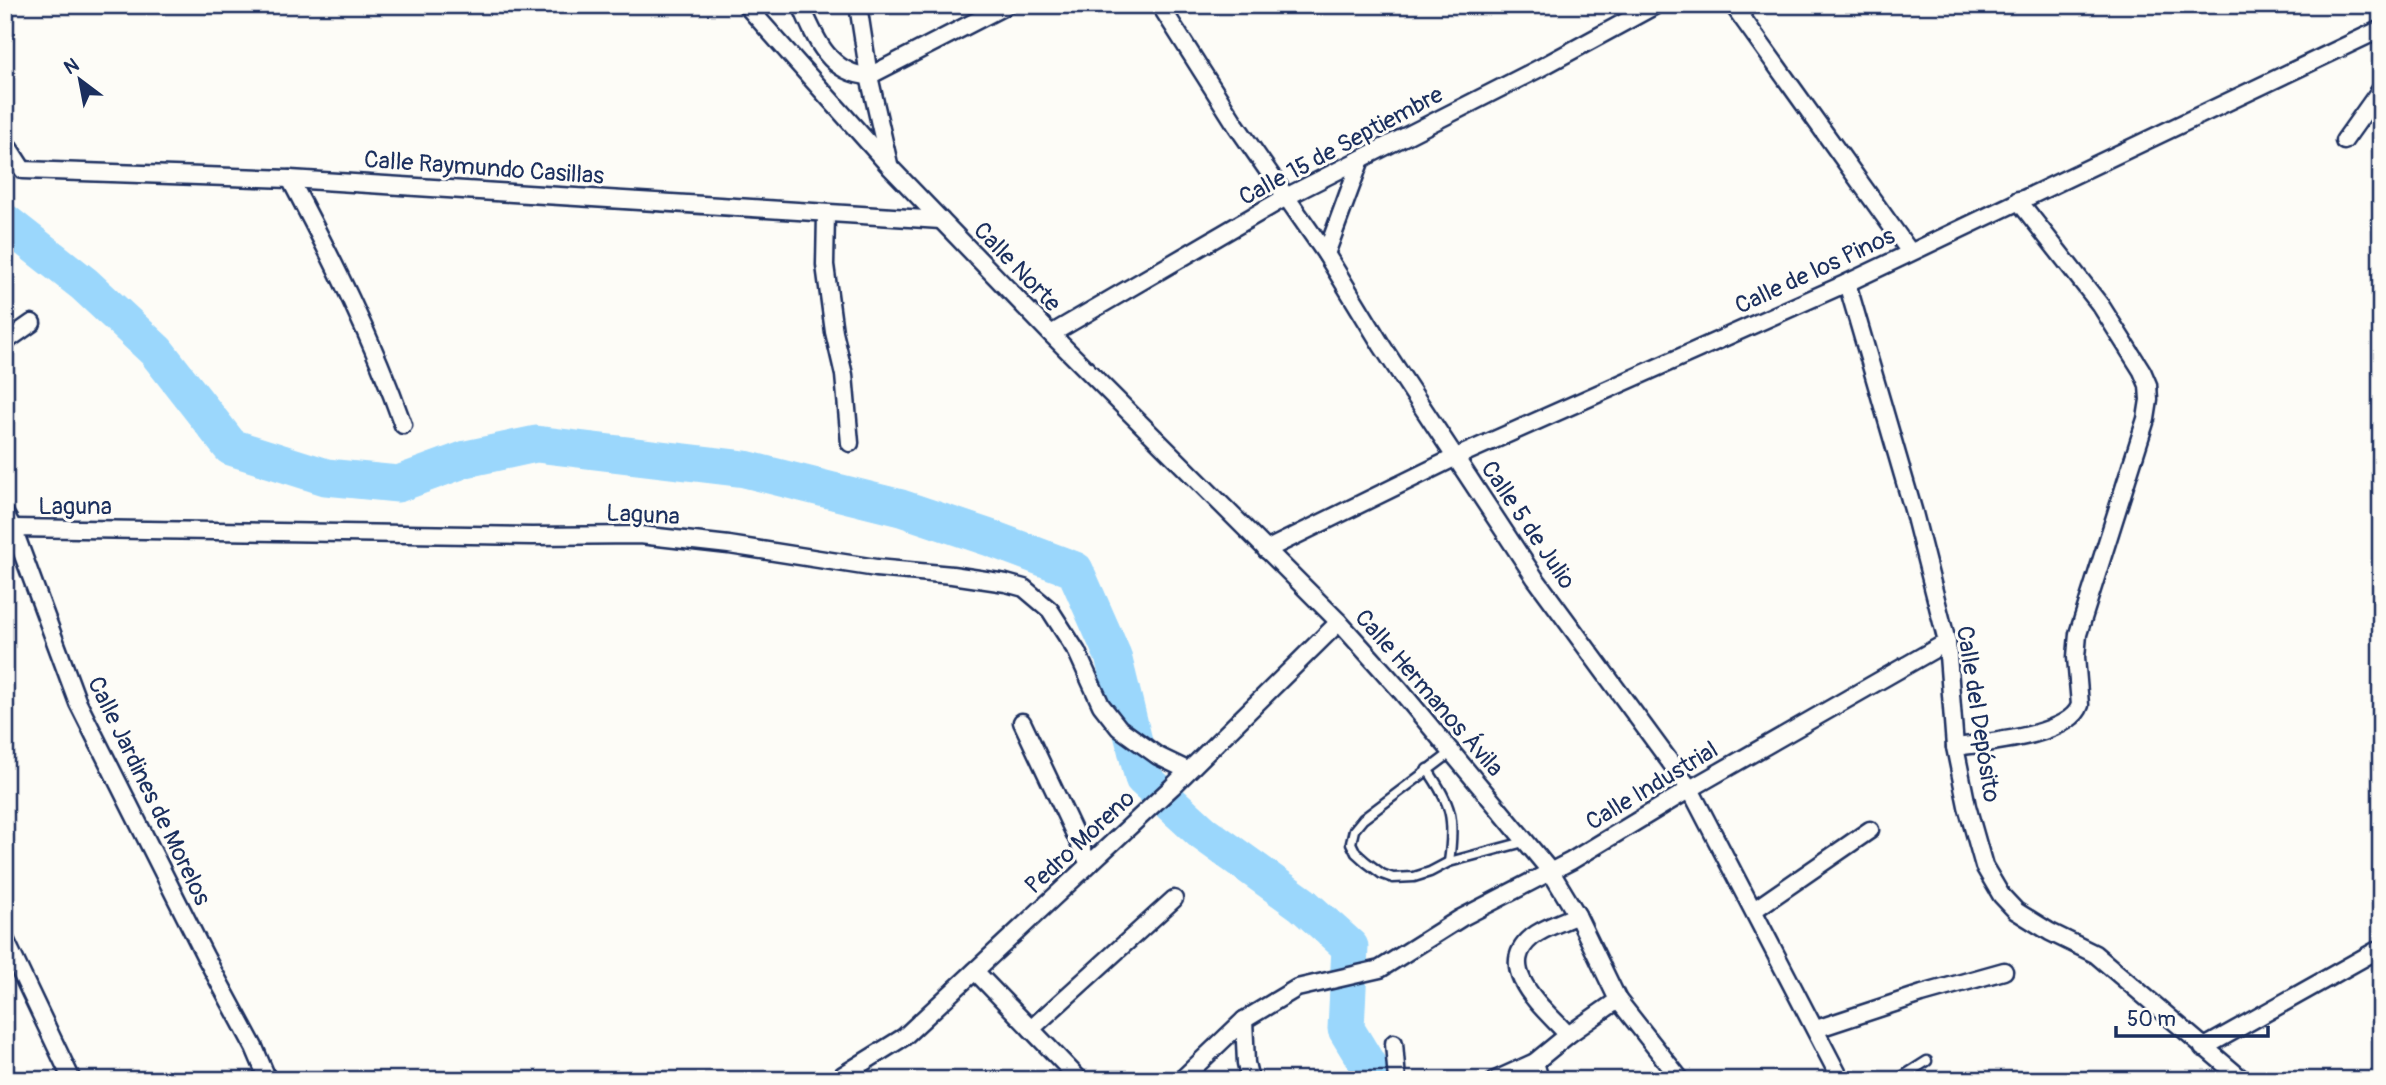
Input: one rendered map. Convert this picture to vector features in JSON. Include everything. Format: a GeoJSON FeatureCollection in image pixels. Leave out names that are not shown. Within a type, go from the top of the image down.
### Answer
{"type":"FeatureCollection","features":[{"type":"Feature","properties":{"kind":"street","name":"Calle Norte"},"geometry":{"type":"LineString","coordinates":[[746,5],[890,167],[1051,334],[1266,550]]}},
{"type":"Feature","properties":{"kind":"street"},"geometry":{"type":"LineString","coordinates":[[801,5],[815,39],[829,58],[856,76],[869,76],[1007,5]]}},
{"type":"Feature","properties":{"kind":"street"},"geometry":{"type":"LineString","coordinates":[[858,5],[869,76],[890,167]]}},
{"type":"Feature","properties":{"kind":"street","name":"Calle 5 de Julio"},"geometry":{"type":"LineString","coordinates":[[1160,5],[1236,125],[1326,254],[1382,346],[1535,578],[1690,789],[1841,1080]]}},
{"type":"Feature","properties":{"kind":"street","name":"Calle 15 de Septiembre"},"geometry":{"type":"LineString","coordinates":[[1051,334],[1286,197],[1540,68],[1656,5]]}},
{"type":"Feature","properties":{"kind":"street"},"geometry":{"type":"LineString","coordinates":[[1733,5],[1910,252]]}},
{"type":"Feature","properties":{"kind":"street","name":"Calle de los Pinos"},"geometry":{"type":"LineString","coordinates":[[1266,550],[1456,457],[1847,283],[2381,29]]}},
{"type":"Feature","properties":{"kind":"street"},"geometry":{"type":"LineString","coordinates":[[2344,141],[2381,89]]}},
{"type":"Feature","properties":{"kind":"street","name":"Calle Raymundo Casillas"},"geometry":{"type":"LineString","coordinates":[[5,142],[23,170],[290,178],[941,220]]}},
{"type":"Feature","properties":{"kind":"street"},"geometry":{"type":"LineString","coordinates":[[1326,254],[1361,159]]}},
{"type":"Feature","properties":{"kind":"street"},"geometry":{"type":"LineString","coordinates":[[290,178],[328,251],[383,369],[403,425]]}},
{"type":"Feature","properties":{"kind":"street"},"geometry":{"type":"LineString","coordinates":[[1955,747],[2024,738],[2071,718],[2078,712],[2078,634],[2146,419],[2149,400],[2148,385],[2142,371],[2101,306],[2018,200]]}},
{"type":"Feature","properties":{"kind":"street"},"geometry":{"type":"LineString","coordinates":[[826,214],[825,265],[832,318],[844,375],[850,443]]}},
{"type":"Feature","properties":{"kind":"street","name":"Calle del Depósito"},"geometry":{"type":"LineString","coordinates":[[1847,283],[1914,513],[1947,642],[1955,747],[1967,806],[1984,866],[2001,895],[2017,911],[2050,932],[2095,954],[2243,1080]]}},
{"type":"Feature","properties":{"kind":"street"},"geometry":{"type":"LineString","coordinates":[[5,342],[32,323]]}},
{"type":"Feature","properties":{"kind":"street","name":"Laguna"},"geometry":{"type":"LineString","coordinates":[[8,524],[532,536],[640,535],[1006,583],[1024,588],[1050,610],[1077,652],[1101,705],[1119,728],[1158,756],[1187,770]]}},
{"type":"Feature","properties":{"kind":"street","name":"Calle Jardines de Morelos"},"geometry":{"type":"LineString","coordinates":[[8,524],[78,704],[106,764],[254,1047],[268,1080]]}},
{"type":"Feature","properties":{"kind":"street","name":"Calle Hermanos Ávila"},"geometry":{"type":"LineString","coordinates":[[1266,550],[1339,622],[1401,690],[1550,872],[1577,915],[1618,1000],[1681,1080]]}},
{"type":"Feature","properties":{"kind":"street","name":"Pedro Moreno"},"geometry":{"type":"LineString","coordinates":[[840,1080],[843,1075],[904,1037],[1172,787],[1339,622]]}},
{"type":"Feature","properties":{"kind":"street","name":"Calle Industrial"},"geometry":{"type":"LineString","coordinates":[[1181,1080],[1244,1020],[1297,988],[1380,969],[1461,918],[1550,872],[1947,642]]}},
{"type":"Feature","properties":{"kind":"street"},"geometry":{"type":"LineString","coordinates":[[1022,722],[1089,864]]}},
{"type":"Feature","properties":{"kind":"street"},"geometry":{"type":"LineString","coordinates":[[1754,910],[1870,830]]}},
{"type":"Feature","properties":{"kind":"street"},"geometry":{"type":"LineString","coordinates":[[1031,1029],[1174,899]]}},
{"type":"Feature","properties":{"kind":"street"},"geometry":{"type":"LineString","coordinates":[[1568,1035],[1522,984],[1516,961],[1522,947],[1535,935],[1577,915]]}},
{"type":"Feature","properties":{"kind":"street"},"geometry":{"type":"LineString","coordinates":[[5,939],[72,1080]]}},
{"type":"Feature","properties":{"kind":"street"},"geometry":{"type":"LineString","coordinates":[[2203,1048],[2381,948]]}},
{"type":"Feature","properties":{"kind":"street"},"geometry":{"type":"LineString","coordinates":[[975,971],[1080,1080]]}},
{"type":"Feature","properties":{"kind":"street"},"geometry":{"type":"LineString","coordinates":[[1816,1029],[1922,994],[2004,971]]}},
{"type":"Feature","properties":{"kind":"street"},"geometry":{"type":"LineString","coordinates":[[1495,1080],[1535,1062],[1618,1000]]}},
{"type":"Feature","properties":{"kind":"street"},"geometry":{"type":"LineString","coordinates":[[1244,1020],[1250,1080]]}},
{"type":"Feature","properties":{"kind":"street"},"geometry":{"type":"LineString","coordinates":[[1394,1043],[1397,1080]]}},
{"type":"Feature","properties":{"kind":"street"},"geometry":{"type":"LineString","coordinates":[[1535,1062],[1540,1080]]}},
{"type":"Feature","properties":{"kind":"lane"},"geometry":{"type":"LineString","coordinates":[[1452,752],[1363,819],[1354,830],[1351,843],[1356,853],[1382,874],[1393,878],[1414,877],[1449,862],[1524,842]]}},
{"type":"Feature","properties":{"kind":"lane"},"geometry":{"type":"LineString","coordinates":[[1427,769],[1449,805],[1452,821],[1449,862]]}},
{"type":"Feature","properties":{"kind":"lane"},"geometry":{"type":"LineString","coordinates":[[1897,1080],[1927,1061]]}},
{"type":"Feature","properties":{"kind":"waterway"},"geometry":{"type":"LineString","coordinates":[[5,222],[84,284],[156,351],[231,447],[326,477],[398,484],[466,459],[536,444],[745,469],[901,508],[1075,570],[1113,656],[1143,778],[1202,832],[1302,904],[1350,947],[1346,1029],[1377,1080]]}}]}
